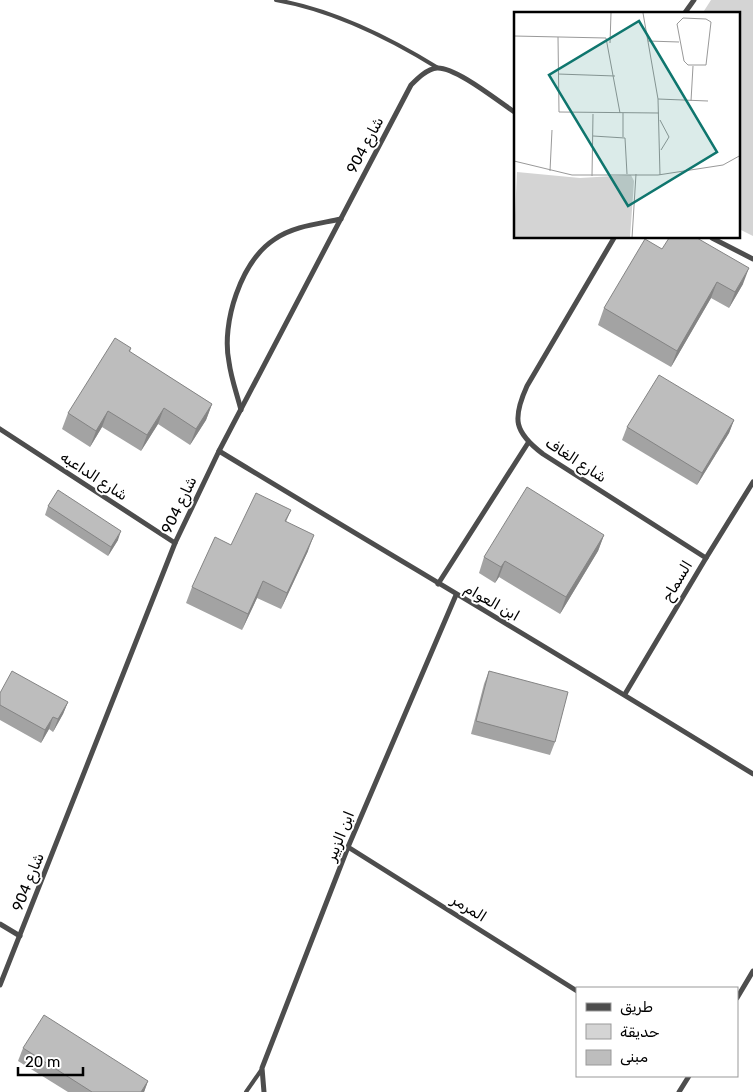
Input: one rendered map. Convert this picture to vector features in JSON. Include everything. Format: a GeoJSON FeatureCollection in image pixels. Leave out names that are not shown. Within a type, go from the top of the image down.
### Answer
{"type":"FeatureCollection","features":[{"type":"Feature","properties":{"kind":"street"},"geometry":{"type":"LineString","coordinates":[[685,12],[694,0]]}},
{"type":"Feature","properties":{"kind":"street"},"geometry":{"type":"LineString","coordinates":[[438,68],[454,73],[514,112]]}},
{"type":"Feature","properties":{"kind":"street","name":"شارع 904"},"geometry":{"type":"LineString","coordinates":[[0,985],[175,544],[219,451],[411,85],[423,73],[438,68]]}},
{"type":"Feature","properties":{"kind":"street"},"geometry":{"type":"LineString","coordinates":[[241,410],[228,360],[229,324],[236,294],[247,269],[261,250],[276,238],[297,228],[340,219]]}},
{"type":"Feature","properties":{"kind":"street","name":"شارع الغاف"},"geometry":{"type":"LineString","coordinates":[[613,239],[518,404],[519,428],[528,443],[543,454],[706,558]]}},
{"type":"Feature","properties":{"kind":"street"},"geometry":{"type":"LineString","coordinates":[[714,239],[753,259]]}},
{"type":"Feature","properties":{"kind":"street","name":"شارع الداعبه"},"geometry":{"type":"LineString","coordinates":[[0,428],[175,544]]}},
{"type":"Feature","properties":{"kind":"street"},"geometry":{"type":"LineString","coordinates":[[438,584],[528,443]]}},
{"type":"Feature","properties":{"kind":"street","name":"ابن العوام"},"geometry":{"type":"LineString","coordinates":[[219,451],[456,595],[625,694],[753,774]]}},
{"type":"Feature","properties":{"kind":"street","name":"السماح"},"geometry":{"type":"LineString","coordinates":[[625,694],[753,482]]}},
{"type":"Feature","properties":{"kind":"street","name":"ابن الزبير"},"geometry":{"type":"LineString","coordinates":[[264,1092],[262,1068],[348,847],[456,595]]}},
{"type":"Feature","properties":{"kind":"street","name":"المرمر"},"geometry":{"type":"LineString","coordinates":[[348,847],[576,990]]}},
{"type":"Feature","properties":{"kind":"street"},"geometry":{"type":"LineString","coordinates":[[0,924],[20,936]]}},
{"type":"Feature","properties":{"kind":"street"},"geometry":{"type":"LineString","coordinates":[[738,996],[753,971]]}},
{"type":"Feature","properties":{"kind":"street"},"geometry":{"type":"LineString","coordinates":[[679,1092],[688,1077]]}},
{"type":"Feature","properties":{"kind":"lane"},"geometry":{"type":"LineString","coordinates":[[276,0],[292,3],[349,21],[402,46],[438,68]]}},
{"type":"Feature","properties":{"kind":"lane"},"geometry":{"type":"LineString","coordinates":[[246,1092],[262,1068]]}},
{"type":"Feature","properties":{"kind":"green space"},"geometry":{"type":"Polygon","coordinates":[[[711,0],[753,0],[753,236],[740,230],[740,12],[703,12],[711,0]]]}},
{"type":"Feature","properties":{"kind":"building"},"geometry":{"type":"Polygon","coordinates":[[[645,239],[662,249],[668,239],[699,239],[749,268],[735,292],[717,282],[677,351],[604,308],[645,239]]]}},
{"type":"Feature","properties":{"kind":"building"},"geometry":{"type":"Polygon","coordinates":[[[115,338],[131,348],[129,351],[212,404],[196,429],[164,408],[147,435],[108,411],[96,431],[68,413],[115,338]]]}},
{"type":"Feature","properties":{"kind":"building"},"geometry":{"type":"Polygon","coordinates":[[[659,375],[734,420],[702,473],[627,427],[659,375]]]}},
{"type":"Feature","properties":{"kind":"building"},"geometry":{"type":"Polygon","coordinates":[[[527,487],[604,535],[566,597],[505,561],[501,567],[484,557],[527,487]]]}},
{"type":"Feature","properties":{"kind":"building"},"geometry":{"type":"Polygon","coordinates":[[[58,490],[121,531],[111,547],[48,506],[58,490]]]}},
{"type":"Feature","properties":{"kind":"building"},"geometry":{"type":"Polygon","coordinates":[[[256,493],[291,510],[285,521],[314,535],[287,593],[263,581],[248,614],[192,587],[215,537],[231,545],[256,493]]]}},
{"type":"Feature","properties":{"kind":"building"},"geometry":{"type":"Polygon","coordinates":[[[12,671],[68,702],[58,719],[53,717],[45,730],[0,705],[0,693],[12,671]]]}},
{"type":"Feature","properties":{"kind":"building"},"geometry":{"type":"Polygon","coordinates":[[[489,671],[568,692],[555,742],[476,721],[489,671]]]}},
{"type":"Feature","properties":{"kind":"building"},"geometry":{"type":"Polygon","coordinates":[[[44,1015],[148,1081],[141,1092],[92,1092],[23,1048],[44,1015]]]}}]}
